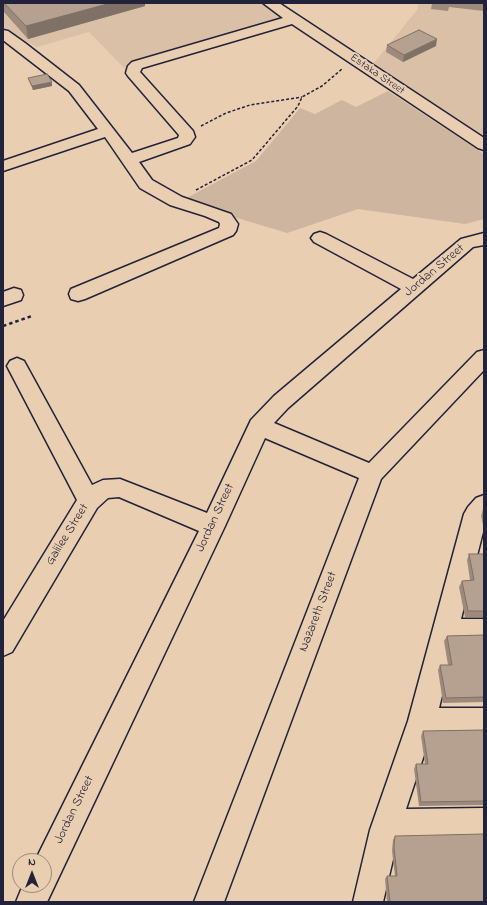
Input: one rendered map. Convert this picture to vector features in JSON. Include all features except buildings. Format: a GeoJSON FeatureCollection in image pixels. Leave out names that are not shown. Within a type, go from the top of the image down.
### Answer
{"type":"FeatureCollection","features":[{"type":"Feature","properties":{"kind":"street","name":"Estaka Street"},"geometry":{"type":"LineString","coordinates":[[270,3],[484,145]]}},
{"type":"Feature","properties":{"kind":"street"},"geometry":{"type":"LineString","coordinates":[[129,160],[184,141],[187,137],[187,134],[133,73],[133,69],[137,65],[294,19]]}},
{"type":"Feature","properties":{"kind":"street"},"geometry":{"type":"LineString","coordinates":[[3,34],[74,88],[108,131],[146,184],[176,201],[225,218],[229,224],[227,231],[78,294]]}},
{"type":"Feature","properties":{"kind":"street"},"geometry":{"type":"LineString","coordinates":[[3,166],[108,131]]}},
{"type":"Feature","properties":{"kind":"street"},"geometry":{"type":"LineString","coordinates":[[320,238],[415,288]]}},
{"type":"Feature","properties":{"kind":"street","name":"Jordan Street"},"geometry":{"type":"LineString","coordinates":[[52,857],[259,426],[281,402],[467,243],[484,239]]}},
{"type":"Feature","properties":{"kind":"street","name":"Nazareth Street"},"geometry":{"type":"LineString","coordinates":[[209,902],[372,474],[484,357]]}},
{"type":"Feature","properties":{"kind":"street"},"geometry":{"type":"LineString","coordinates":[[17,366],[89,501]]}},
{"type":"Feature","properties":{"kind":"street"},"geometry":{"type":"LineString","coordinates":[[259,426],[372,474]]}},
{"type":"Feature","properties":{"kind":"street","name":"Galilee Street"},"geometry":{"type":"LineString","coordinates":[[3,644],[89,501],[103,489],[120,488],[212,526]]}},
{"type":"Feature","properties":{"kind":"street"},"geometry":{"type":"LineString","coordinates":[[368,902],[387,824],[422,721],[446,631],[475,553],[476,514],[484,505]]}},
{"type":"Feature","properties":{"kind":"street"},"geometry":{"type":"LineString","coordinates":[[446,631],[484,631]]}},
{"type":"Feature","properties":{"kind":"street"},"geometry":{"type":"LineString","coordinates":[[422,721],[484,721]]}},
{"type":"Feature","properties":{"kind":"street"},"geometry":{"type":"LineString","coordinates":[[387,824],[484,823]]}},
{"type":"Feature","properties":{"kind":"path"},"geometry":{"type":"LineString","coordinates":[[187,134],[226,113],[244,107],[275,100],[302,97],[322,86],[353,59]]}},
{"type":"Feature","properties":{"kind":"path"},"geometry":{"type":"LineString","coordinates":[[176,201],[252,160],[298,106],[302,97]]}},
{"type":"Feature","properties":{"kind":"path"},"geometry":{"type":"LineString","coordinates":[[3,326],[32,316]]}},
{"type":"Feature","properties":{"kind":"shaded area"},"geometry":{"type":"Polygon","coordinates":[[[3,3],[263,3],[286,18],[124,68],[89,32],[37,47],[3,29],[3,3]]]}},
{"type":"Feature","properties":{"kind":"shaded area"},"geometry":{"type":"Polygon","coordinates":[[[418,3],[484,3],[484,136],[373,64],[417,10],[418,3]]]}},
{"type":"Feature","properties":{"kind":"shaded area"},"geometry":{"type":"Polygon","coordinates":[[[388,91],[484,154],[484,219],[465,224],[358,209],[287,233],[181,201],[256,161],[300,108],[315,114],[342,100],[356,107],[388,91]]]}}]}
